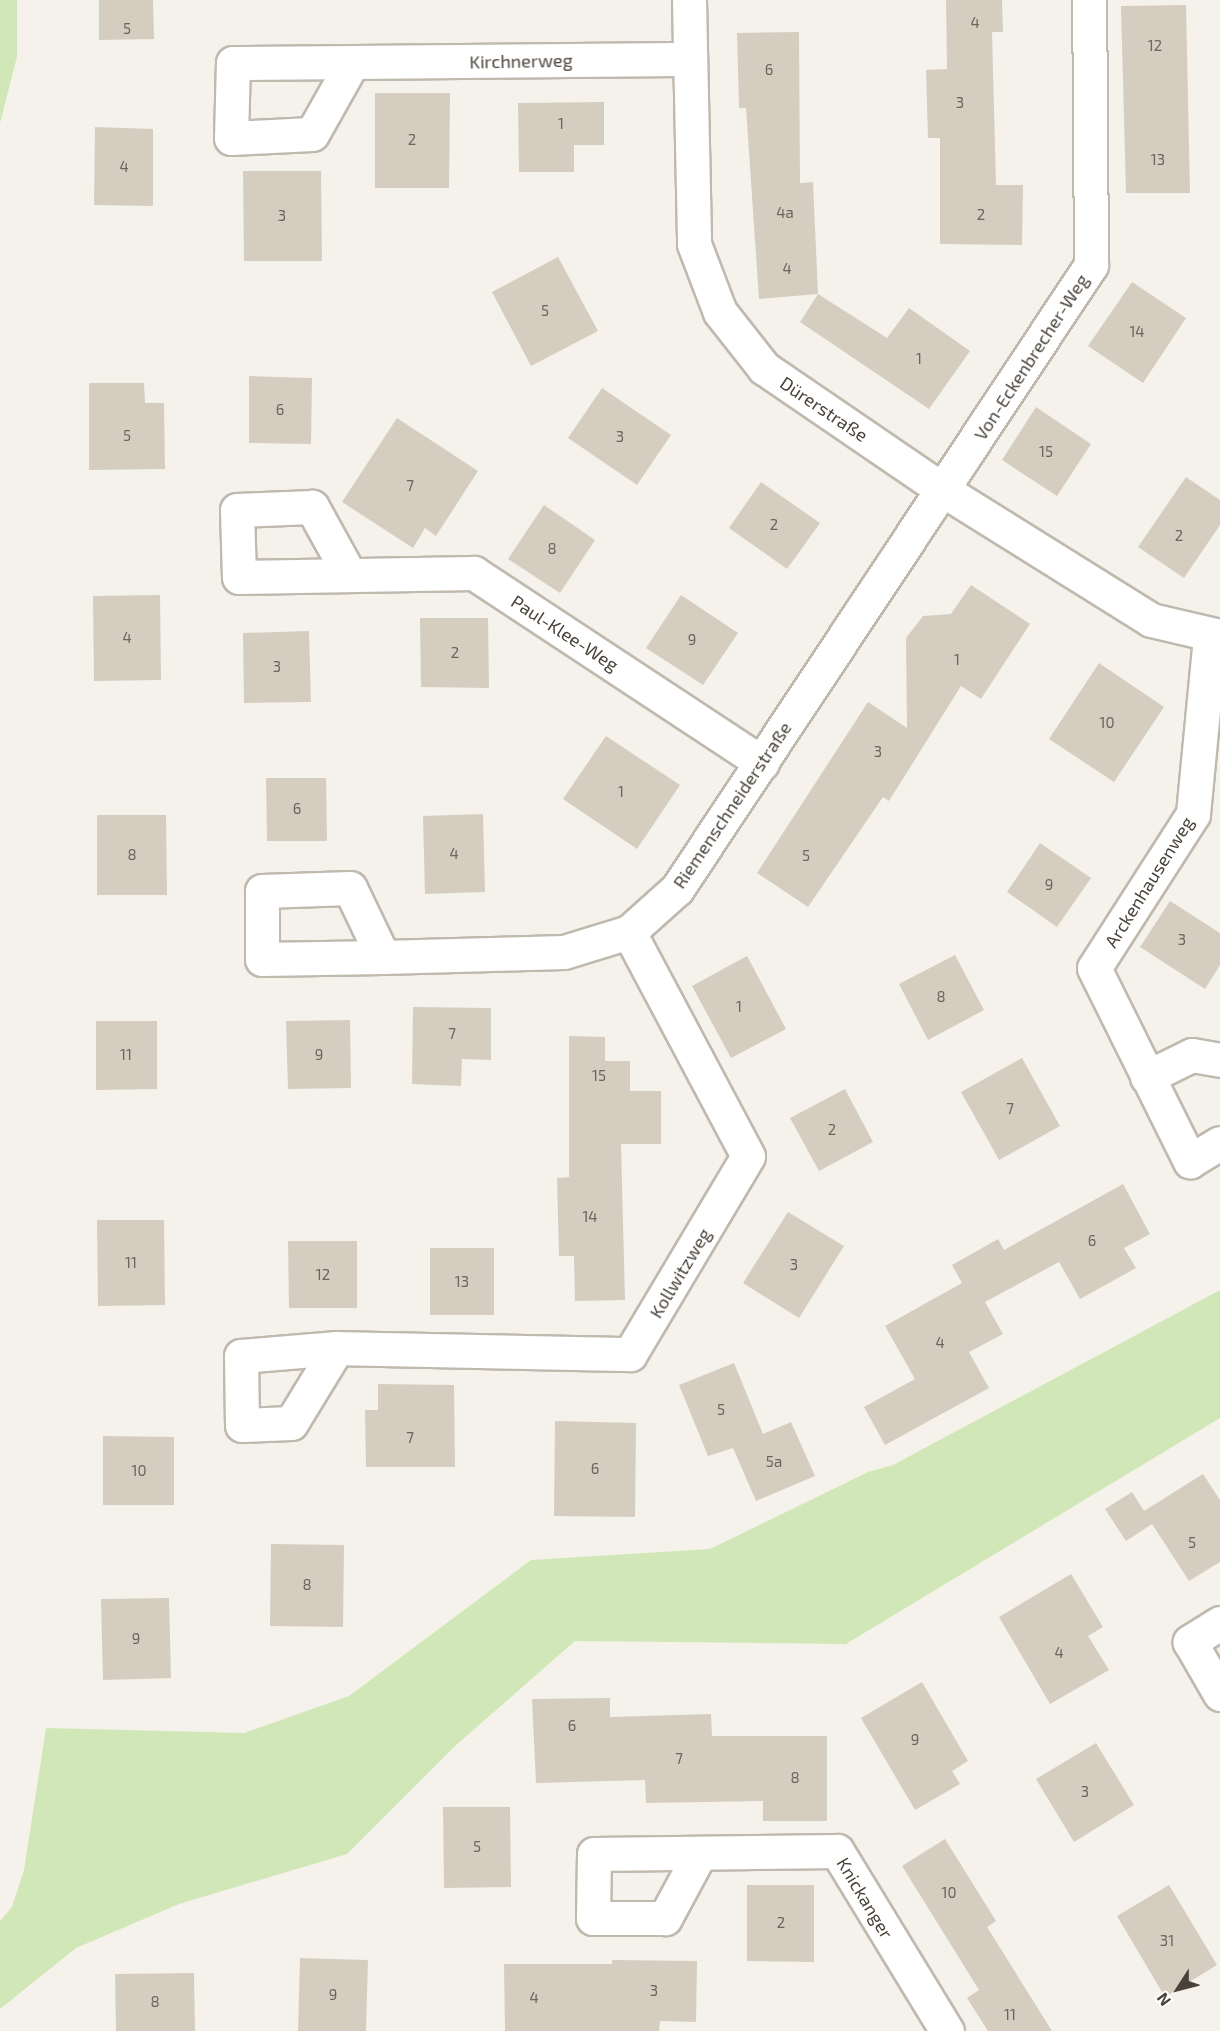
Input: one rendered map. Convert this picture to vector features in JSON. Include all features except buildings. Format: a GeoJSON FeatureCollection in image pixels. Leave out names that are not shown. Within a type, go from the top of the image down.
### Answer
{"type":"FeatureCollection","features":[{"type":"Feature","properties":{"kind":"street","name":"Dürerstraße"},"geometry":{"type":"LineString","coordinates":[[689,0],[694,244],[720,312],[764,368],[943,490],[1151,620],[1215,637]]}},
{"type":"Feature","properties":{"kind":"street","name":"Von-Eckenbrecher-Weg"},"geometry":{"type":"LineString","coordinates":[[943,490],[1091,265],[1089,0]]}},
{"type":"Feature","properties":{"kind":"street","name":"Kirchnerweg"},"geometry":{"type":"LineString","coordinates":[[352,63],[690,59]]}},
{"type":"Feature","properties":{"kind":"street","name":"Riemenschneiderstraße"},"geometry":{"type":"LineString","coordinates":[[383,957],[564,952],[629,932],[677,889],[943,490]]}},
{"type":"Feature","properties":{"kind":"street","name":"Paul-Klee-Weg"},"geometry":{"type":"LineString","coordinates":[[349,574],[474,573],[762,763]]}},
{"type":"Feature","properties":{"kind":"street","name":"Arckenhausenweg"},"geometry":{"type":"LineString","coordinates":[[1215,637],[1193,814],[1094,968],[1190,1161],[1220,1143]]}},
{"type":"Feature","properties":{"kind":"street","name":"Kollwitzweg"},"geometry":{"type":"LineString","coordinates":[[337,1348],[630,1354],[748,1156],[629,932]]}},
{"type":"Feature","properties":{"kind":"street"},"geometry":{"type":"LineString","coordinates":[[1147,1077],[1192,1055],[1220,1060]]}},
{"type":"Feature","properties":{"kind":"street"},"geometry":{"type":"LineString","coordinates":[[1220,1623],[1190,1642],[1220,1694]]}},
{"type":"Feature","properties":{"kind":"street","name":"Knickanger"},"geometry":{"type":"LineString","coordinates":[[699,1855],[837,1851],[946,2031]]}},
{"type":"Feature","properties":{"kind":"green space"},"geometry":{"type":"Polygon","coordinates":[[[0,0],[17,0],[17,57],[0,123],[0,0]]]}},
{"type":"Feature","properties":{"kind":"green space"},"geometry":{"type":"Polygon","coordinates":[[[1220,1290],[1220,1418],[846,1644],[575,1641],[454,1747],[347,1854],[179,1904],[76,1948],[0,2009],[0,1921],[12,1907],[24,1870],[46,1728],[244,1733],[349,1696],[531,1560],[710,1549],[868,1472],[893,1465],[1220,1290]]]}}]}
